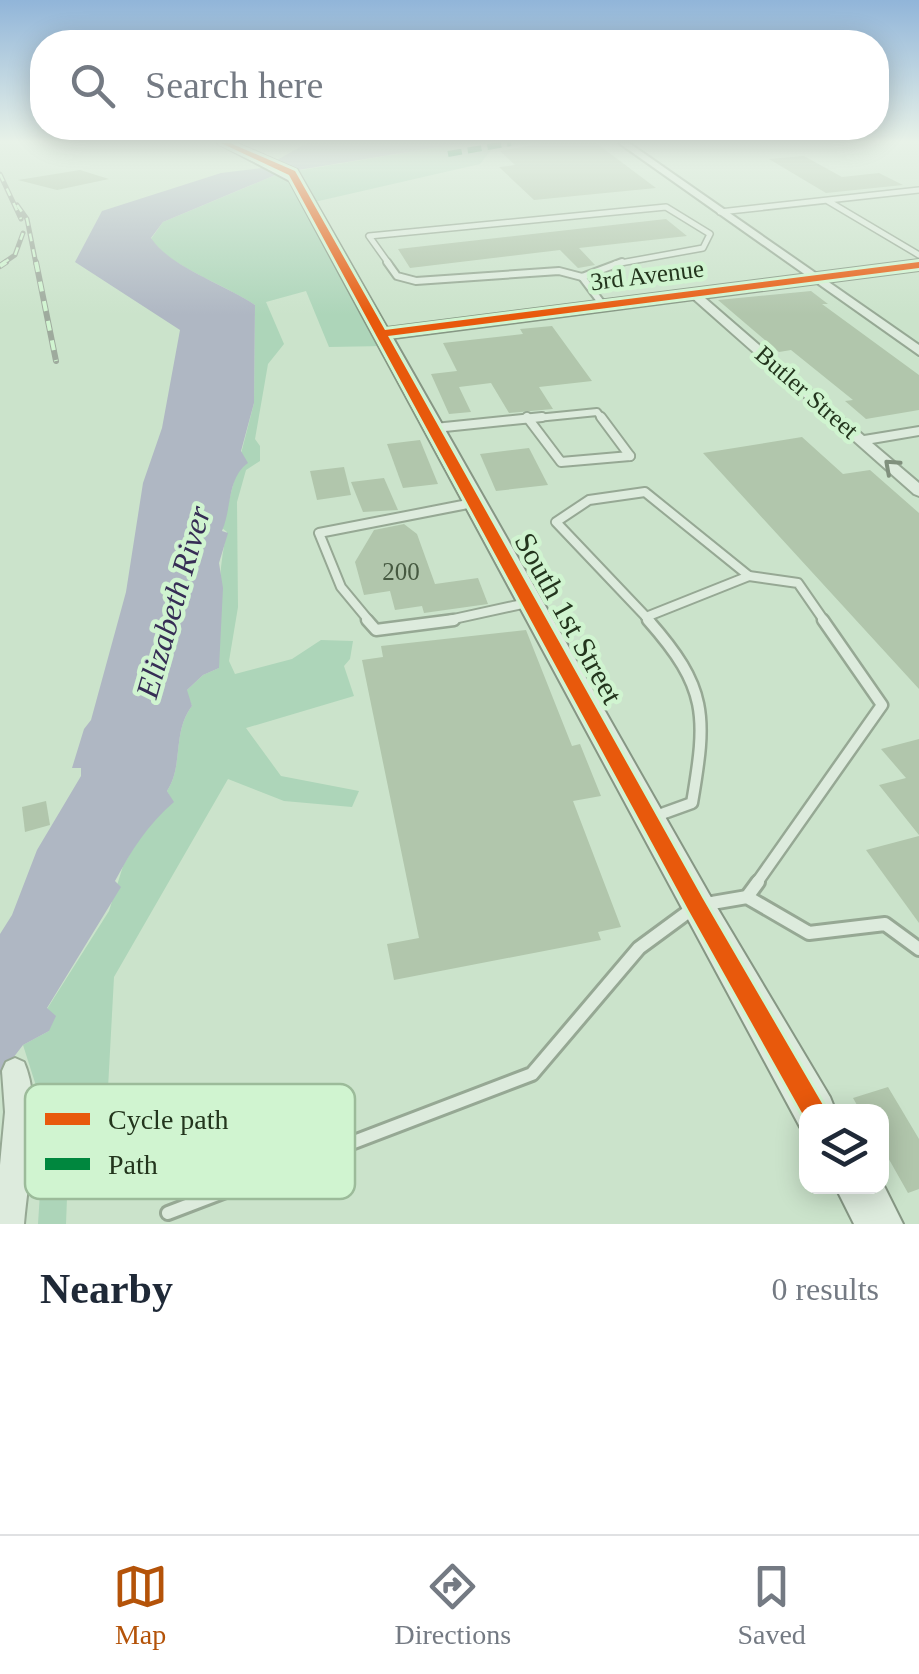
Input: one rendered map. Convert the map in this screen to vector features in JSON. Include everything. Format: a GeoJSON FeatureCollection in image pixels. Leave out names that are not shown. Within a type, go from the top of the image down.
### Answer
{"type":"FeatureCollection","features":[{"type":"Feature","properties":{"kind":"street","name":"South 1st Street"},"geometry":{"type":"LineString","coordinates":[[300,200],[381,334],[696,906],[810,1104]]}},
{"type":"Feature","properties":{"kind":"street"},"geometry":{"type":"LineString","coordinates":[[703,200],[919,351]]}},
{"type":"Feature","properties":{"kind":"street","name":"3rd Avenue"},"geometry":{"type":"LineString","coordinates":[[381,334],[919,264]]}},
{"type":"Feature","properties":{"kind":"street","name":"Butler Street"},"geometry":{"type":"LineString","coordinates":[[694,294],[919,490]]}},
{"type":"Feature","properties":{"kind":"street"},"geometry":{"type":"LineString","coordinates":[[863,440],[919,431]]}},
{"type":"Feature","properties":{"kind":"street"},"geometry":{"type":"LineString","coordinates":[[9,1224],[10,1176],[19,1112],[15,1070]]}},
{"type":"Feature","properties":{"kind":"street"},"geometry":{"type":"LineString","coordinates":[[863,1194],[880,1224]]}},
{"type":"Feature","properties":{"kind":"lane"},"geometry":{"type":"LineString","coordinates":[[720,212],[825,200]]}},
{"type":"Feature","properties":{"kind":"lane"},"geometry":{"type":"LineString","coordinates":[[826,200],[919,255]]}},
{"type":"Feature","properties":{"kind":"lane"},"geometry":{"type":"LineString","coordinates":[[582,277],[632,258],[703,248],[710,234],[666,207],[369,236],[397,276],[416,281],[559,271],[582,277],[603,305]]}},
{"type":"Feature","properties":{"kind":"lane"},"geometry":{"type":"LineString","coordinates":[[433,428],[527,417],[597,412],[630,456],[561,462],[527,417]]}},
{"type":"Feature","properties":{"kind":"lane"},"geometry":{"type":"LineString","coordinates":[[648,818],[692,803],[699,761],[700,691],[646,617],[556,522],[589,500],[645,492],[749,576]]}},
{"type":"Feature","properties":{"kind":"lane"},"geometry":{"type":"LineString","coordinates":[[474,503],[319,533],[341,587],[376,630],[448,621],[529,602]]}},
{"type":"Feature","properties":{"kind":"lane"},"geometry":{"type":"LineString","coordinates":[[646,617],[749,576],[798,582],[882,705],[747,898]]}},
{"type":"Feature","properties":{"kind":"lane"},"geometry":{"type":"LineString","coordinates":[[355,1142],[532,1074],[639,948],[696,906],[747,898],[810,933],[885,924],[919,950]]}},
{"type":"Feature","properties":{"kind":"lane"},"geometry":{"type":"LineString","coordinates":[[168,1213],[205,1199]]}},
{"type":"Feature","properties":{"kind":"green space"},"geometry":{"type":"Polygon","coordinates":[[[215,200],[323,200],[310,203],[384,346],[329,347],[306,291],[266,302],[284,344],[268,364],[255,439],[260,446],[260,461],[246,470],[237,502],[238,607],[229,661],[235,674],[292,659],[321,640],[353,641],[350,659],[344,666],[354,696],[246,728],[281,776],[359,791],[352,807],[284,801],[228,779],[114,977],[108,1084],[35,1084],[23,1045],[49,1031],[47,1009],[109,911],[123,866],[148,823],[173,802],[167,791],[182,727],[192,706],[186,691],[203,675],[219,668],[220,582],[227,532],[222,528],[254,403],[255,305],[184,267],[160,249],[151,239],[163,222],[215,200]]]}},
{"type":"Feature","properties":{"kind":"green space"},"geometry":{"type":"Polygon","coordinates":[[[40,1199],[67,1199],[66,1224],[38,1224],[40,1199]]]}},
{"type":"Feature","properties":{"kind":"water","name":"Elizabeth River"},"geometry":{"type":"Polygon","coordinates":[[[136,200],[215,200],[163,222],[151,238],[171,258],[255,305],[254,403],[241,451],[248,463],[236,477],[222,531],[228,533],[219,563],[223,588],[219,668],[203,675],[187,690],[192,706],[182,727],[167,791],[174,802],[156,819],[127,859],[115,881],[121,887],[47,1008],[56,1016],[49,1031],[23,1045],[0,1075],[0,934],[12,915],[37,850],[81,776],[81,768],[72,768],[84,729],[91,720],[126,592],[143,483],[162,428],[180,330],[75,262],[102,211],[136,200]]]}},
{"type":"Feature","properties":{"kind":"building"},"geometry":{"type":"Polygon","coordinates":[[[666,219],[687,236],[579,248],[595,265],[578,268],[560,250],[410,268],[398,249],[666,219]]]}},
{"type":"Feature","properties":{"kind":"building"},"geometry":{"type":"Polygon","coordinates":[[[811,291],[828,304],[822,304],[919,375],[919,410],[866,419],[845,401],[853,400],[791,350],[779,352],[718,300],[811,291]]]}},
{"type":"Feature","properties":{"kind":"building"},"geometry":{"type":"Polygon","coordinates":[[[552,326],[592,381],[539,387],[553,409],[509,413],[491,383],[459,387],[471,412],[449,414],[431,374],[457,371],[443,343],[523,334],[520,329],[552,326]]]}},
{"type":"Feature","properties":{"kind":"building"},"geometry":{"type":"Polygon","coordinates":[[[802,437],[843,474],[870,470],[919,513],[919,689],[703,453],[802,437]]]}},
{"type":"Feature","properties":{"kind":"building"},"geometry":{"type":"Polygon","coordinates":[[[420,440],[438,484],[403,488],[387,444],[420,440]]]}},
{"type":"Feature","properties":{"kind":"building"},"geometry":{"type":"Polygon","coordinates":[[[529,448],[548,485],[496,491],[480,454],[529,448]]]}},
{"type":"Feature","properties":{"kind":"building"},"geometry":{"type":"Polygon","coordinates":[[[344,467],[351,495],[317,500],[310,471],[344,467]]]}},
{"type":"Feature","properties":{"kind":"building"},"geometry":{"type":"Polygon","coordinates":[[[384,478],[398,510],[363,512],[351,482],[384,478]]]}},
{"type":"Feature","properties":{"kind":"building"},"geometry":{"type":"Polygon","coordinates":[[[404,524],[417,534],[435,584],[478,578],[488,604],[424,613],[422,606],[395,610],[390,591],[364,595],[355,562],[374,530],[404,524]]]}},
{"type":"Feature","properties":{"kind":"building"},"geometry":{"type":"Polygon","coordinates":[[[526,630],[572,746],[580,744],[601,796],[573,801],[621,927],[598,932],[601,940],[394,980],[387,944],[419,938],[362,660],[383,657],[381,646],[526,630]]]}},
{"type":"Feature","properties":{"kind":"building"},"geometry":{"type":"Polygon","coordinates":[[[919,739],[919,835],[879,785],[906,778],[881,749],[919,739]]]}},
{"type":"Feature","properties":{"kind":"building"},"geometry":{"type":"Polygon","coordinates":[[[46,801],[50,825],[25,832],[22,807],[46,801]]]}},
{"type":"Feature","properties":{"kind":"building"},"geometry":{"type":"Polygon","coordinates":[[[919,836],[919,923],[866,850],[919,836]]]}},
{"type":"Feature","properties":{"kind":"building"},"geometry":{"type":"Polygon","coordinates":[[[888,1087],[919,1139],[919,1189],[908,1193],[889,1159],[889,1104],[856,1104],[853,1098],[888,1087]]]}},
{"type":"Feature","properties":{"kind":"railway"},"geometry":{"type":"LineString","coordinates":[[12,200],[21,219]]}},
{"type":"Feature","properties":{"kind":"railway"},"geometry":{"type":"LineString","coordinates":[[17,205],[27,219],[36,264]]}},
{"type":"Feature","properties":{"kind":"railway"},"geometry":{"type":"LineString","coordinates":[[2,264],[15,255],[23,233]]}},
{"type":"Feature","properties":{"kind":"railway"},"geometry":{"type":"LineString","coordinates":[[0,266],[6,262]]}},
{"type":"Feature","properties":{"kind":"railway"},"geometry":{"type":"LineString","coordinates":[[36,262],[56,361]]}},
{"type":"Feature","properties":{"kind":"cycle path"},"geometry":{"type":"LineString","coordinates":[[308,200],[696,905],[810,1104]]}},
{"type":"Feature","properties":{"kind":"cycle path"},"geometry":{"type":"LineString","coordinates":[[381,334],[919,265]]}}]}
